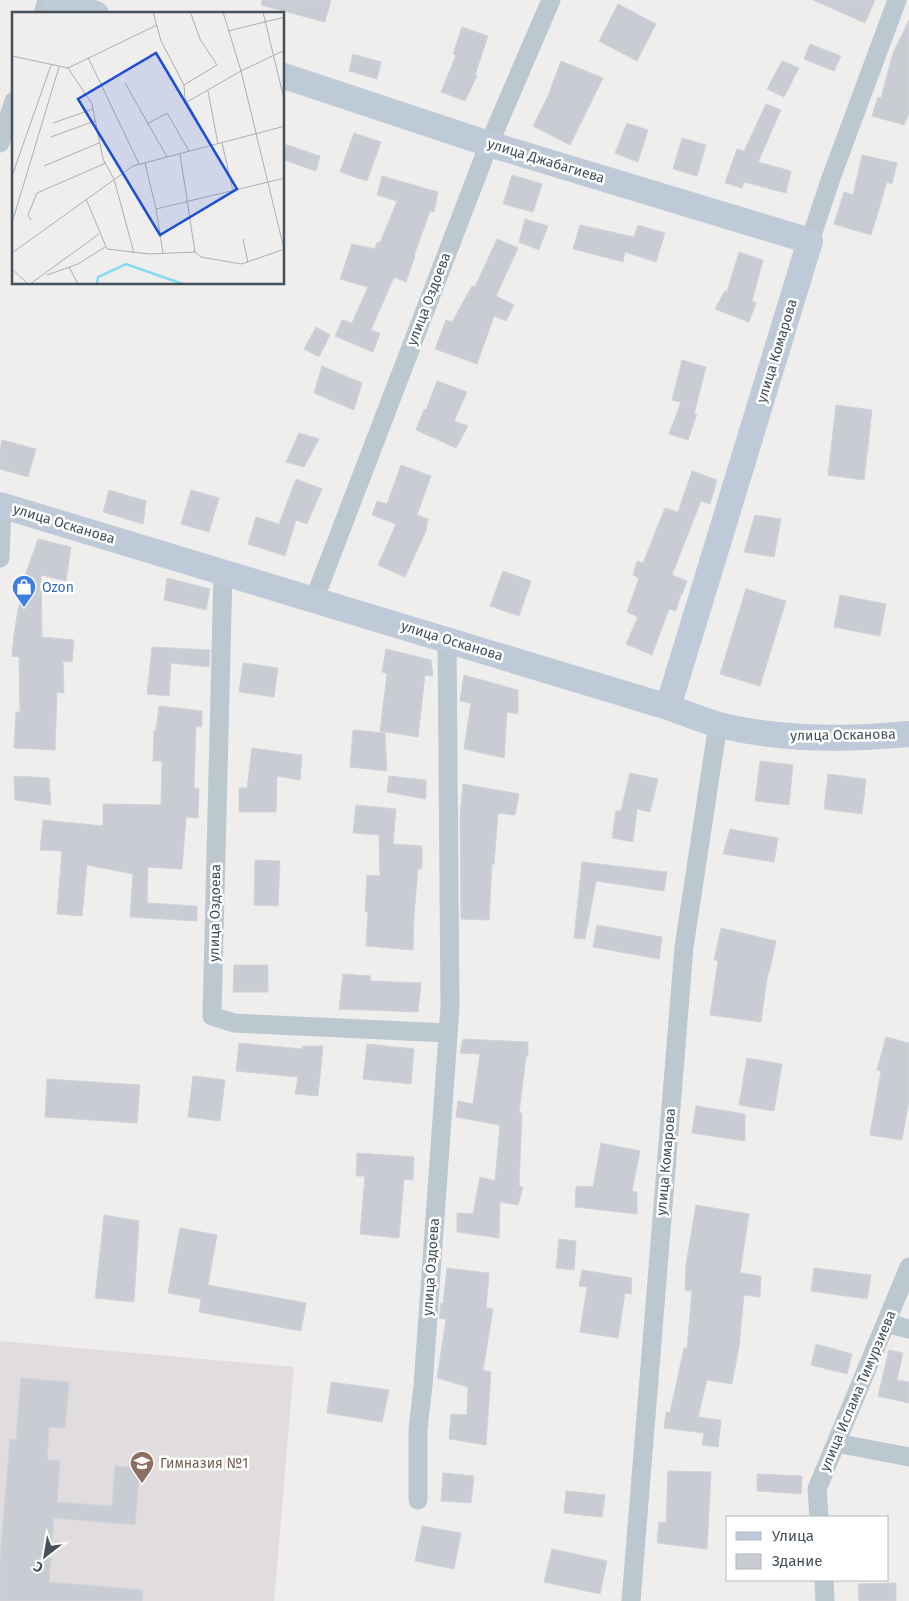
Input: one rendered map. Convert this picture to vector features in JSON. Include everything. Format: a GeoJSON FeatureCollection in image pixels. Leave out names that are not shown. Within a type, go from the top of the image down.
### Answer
{"type":"FeatureCollection","features":[{"type":"Feature","properties":{"kind":"main road"},"geometry":{"type":"LineString","coordinates":[[54,0],[90,12]]}},
{"type":"Feature","properties":{"kind":"main road","name":"улица Джабагиева"},"geometry":{"type":"LineString","coordinates":[[285,76],[489,144],[810,241]]}},
{"type":"Feature","properties":{"kind":"main road","name":"улица Комарова"},"geometry":{"type":"LineString","coordinates":[[668,707],[810,241]]}},
{"type":"Feature","properties":{"kind":"main road","name":"улица Осканова"},"geometry":{"type":"LineString","coordinates":[[1,505],[447,639],[718,724],[780,736],[870,738],[909,734]]}},
{"type":"Feature","properties":{"kind":"street","name":"улица Оздоева"},"geometry":{"type":"LineString","coordinates":[[314,600],[489,144],[551,0]]}},
{"type":"Feature","properties":{"kind":"street","name":"улица Комарова"},"geometry":{"type":"LineString","coordinates":[[810,241],[831,178],[897,0]]}},
{"type":"Feature","properties":{"kind":"street"},"geometry":{"type":"LineString","coordinates":[[0,143],[12,107]]}},
{"type":"Feature","properties":{"kind":"street"},"geometry":{"type":"LineString","coordinates":[[0,558],[1,505]]}},
{"type":"Feature","properties":{"kind":"street","name":"улица Оздоева"},"geometry":{"type":"LineString","coordinates":[[223,572],[212,1016],[234,1023],[448,1033]]}},
{"type":"Feature","properties":{"kind":"street","name":"улица Оздоева"},"geometry":{"type":"LineString","coordinates":[[418,1500],[418,1428],[423,1386],[450,1007],[447,639]]}},
{"type":"Feature","properties":{"kind":"street","name":"улица Комарова"},"geometry":{"type":"LineString","coordinates":[[631,1601],[684,947],[718,724]]}},
{"type":"Feature","properties":{"kind":"street","name":"улица Ислама Тимурзиева"},"geometry":{"type":"LineString","coordinates":[[819,1516],[817,1489],[909,1268]]}},
{"type":"Feature","properties":{"kind":"street"},"geometry":{"type":"LineString","coordinates":[[886,1323],[909,1329]]}},
{"type":"Feature","properties":{"kind":"street"},"geometry":{"type":"LineString","coordinates":[[836,1442],[909,1457]]}},
{"type":"Feature","properties":{"kind":"street"},"geometry":{"type":"LineString","coordinates":[[824,1581],[825,1601]]}},
{"type":"Feature","properties":{"kind":"shaded area","name":"Гимназия №1"},"geometry":{"type":"Polygon","coordinates":[[[0,1341],[294,1367],[274,1601],[0,1601],[0,1341]]]}},
{"type":"Feature","properties":{"kind":"building"},"geometry":{"type":"Polygon","coordinates":[[[262,0],[331,0],[325,22],[261,5],[262,0]]]}},
{"type":"Feature","properties":{"kind":"building"},"geometry":{"type":"Polygon","coordinates":[[[813,0],[875,0],[865,23],[813,0]]]}},
{"type":"Feature","properties":{"kind":"building"},"geometry":{"type":"Polygon","coordinates":[[[618,4],[656,24],[637,61],[599,41],[618,4]]]}},
{"type":"Feature","properties":{"kind":"building"},"geometry":{"type":"Polygon","coordinates":[[[909,20],[909,113],[904,125],[872,116],[878,97],[881,98],[893,53],[909,20]]]}},
{"type":"Feature","properties":{"kind":"building"},"geometry":{"type":"Polygon","coordinates":[[[462,27],[488,36],[475,75],[477,76],[465,101],[441,92],[456,55],[453,54],[462,27]]]}},
{"type":"Feature","properties":{"kind":"building"},"geometry":{"type":"Polygon","coordinates":[[[810,44],[841,56],[834,71],[804,59],[810,44]]]}},
{"type":"Feature","properties":{"kind":"building"},"geometry":{"type":"Polygon","coordinates":[[[353,54],[381,62],[377,79],[349,71],[353,54]]]}},
{"type":"Feature","properties":{"kind":"building"},"geometry":{"type":"Polygon","coordinates":[[[561,61],[603,78],[570,145],[533,126],[548,96],[561,61]]]}},
{"type":"Feature","properties":{"kind":"building"},"geometry":{"type":"Polygon","coordinates":[[[782,61],[799,68],[784,97],[767,89],[782,61]]]}},
{"type":"Feature","properties":{"kind":"building"},"geometry":{"type":"Polygon","coordinates":[[[766,104],[781,110],[758,162],[791,171],[786,193],[744,182],[742,188],[725,183],[737,149],[744,151],[766,104]]]}},
{"type":"Feature","properties":{"kind":"building"},"geometry":{"type":"Polygon","coordinates":[[[627,123],[648,130],[638,162],[615,153],[627,123]]]}},
{"type":"Feature","properties":{"kind":"building"},"geometry":{"type":"Polygon","coordinates":[[[354,133],[381,142],[367,181],[340,172],[354,133]]]}},
{"type":"Feature","properties":{"kind":"building"},"geometry":{"type":"Polygon","coordinates":[[[682,138],[706,145],[697,176],[673,169],[682,138]]]}},
{"type":"Feature","properties":{"kind":"building"},"geometry":{"type":"Polygon","coordinates":[[[285,144],[320,156],[316,171],[285,160],[285,144]]]}},
{"type":"Feature","properties":{"kind":"building"},"geometry":{"type":"Polygon","coordinates":[[[862,155],[897,163],[892,184],[887,182],[871,235],[834,224],[844,192],[853,195],[862,155]]]}},
{"type":"Feature","properties":{"kind":"building"},"geometry":{"type":"Polygon","coordinates":[[[512,175],[542,184],[533,212],[503,204],[512,175]]]}},
{"type":"Feature","properties":{"kind":"building"},"geometry":{"type":"Polygon","coordinates":[[[382,176],[438,192],[434,212],[430,211],[406,282],[394,277],[371,330],[380,333],[373,352],[335,336],[342,320],[352,323],[368,287],[340,279],[352,244],[375,249],[377,242],[380,243],[397,201],[377,195],[382,176]]]}},
{"type":"Feature","properties":{"kind":"building"},"geometry":{"type":"Polygon","coordinates":[[[525,219],[548,226],[539,250],[519,242],[525,219]]]}},
{"type":"Feature","properties":{"kind":"building"},"geometry":{"type":"Polygon","coordinates":[[[580,225],[634,237],[638,225],[665,233],[656,262],[625,252],[623,262],[573,249],[580,225]]]}},
{"type":"Feature","properties":{"kind":"building"},"geometry":{"type":"Polygon","coordinates":[[[497,239],[518,248],[496,296],[514,305],[506,321],[494,316],[477,364],[435,349],[446,320],[452,322],[472,286],[475,287],[497,239]]]}},
{"type":"Feature","properties":{"kind":"building"},"geometry":{"type":"Polygon","coordinates":[[[739,252],[763,260],[752,301],[756,303],[749,322],[715,309],[725,291],[727,292],[739,252]]]}},
{"type":"Feature","properties":{"kind":"building"},"geometry":{"type":"Polygon","coordinates":[[[316,327],[330,335],[319,357],[304,349],[316,327]]]}},
{"type":"Feature","properties":{"kind":"building"},"geometry":{"type":"Polygon","coordinates":[[[682,360],[706,367],[694,414],[697,414],[688,440],[669,434],[681,402],[672,400],[682,360]]]}},
{"type":"Feature","properties":{"kind":"building"},"geometry":{"type":"Polygon","coordinates":[[[322,366],[362,383],[354,410],[314,393],[322,366]]]}},
{"type":"Feature","properties":{"kind":"building"},"geometry":{"type":"Polygon","coordinates":[[[437,381],[467,392],[454,421],[468,426],[456,448],[416,430],[437,381]]]}},
{"type":"Feature","properties":{"kind":"building"},"geometry":{"type":"Polygon","coordinates":[[[836,405],[872,410],[864,480],[828,475],[836,405]]]}},
{"type":"Feature","properties":{"kind":"building"},"geometry":{"type":"Polygon","coordinates":[[[299,433],[319,439],[304,467],[286,462],[299,433]]]}},
{"type":"Feature","properties":{"kind":"building"},"geometry":{"type":"Polygon","coordinates":[[[2,440],[36,449],[28,477],[0,469],[2,440]]]}},
{"type":"Feature","properties":{"kind":"building"},"geometry":{"type":"Polygon","coordinates":[[[401,465],[431,476],[417,515],[428,519],[426,531],[405,577],[378,565],[396,524],[372,515],[377,501],[387,504],[401,465]]]}},
{"type":"Feature","properties":{"kind":"building"},"geometry":{"type":"Polygon","coordinates":[[[692,471],[717,480],[710,504],[701,501],[672,575],[687,581],[676,611],[669,609],[652,655],[626,644],[638,617],[627,612],[639,578],[633,575],[637,561],[643,563],[665,508],[678,512],[692,471]]]}},
{"type":"Feature","properties":{"kind":"building"},"geometry":{"type":"Polygon","coordinates":[[[296,479],[322,489],[307,524],[296,520],[285,556],[248,544],[256,517],[279,524],[296,479]]]}},
{"type":"Feature","properties":{"kind":"building"},"geometry":{"type":"Polygon","coordinates":[[[109,490],[146,501],[143,524],[103,512],[109,490]]]}},
{"type":"Feature","properties":{"kind":"building"},"geometry":{"type":"Polygon","coordinates":[[[191,490],[219,498],[209,532],[181,524],[191,490]]]}},
{"type":"Feature","properties":{"kind":"building"},"geometry":{"type":"Polygon","coordinates":[[[755,515],[781,519],[774,557],[744,552],[755,515]]]}},
{"type":"Feature","properties":{"kind":"building"},"geometry":{"type":"Polygon","coordinates":[[[38,539],[71,547],[66,581],[41,575],[42,637],[74,640],[72,662],[63,661],[64,693],[57,692],[55,750],[14,748],[16,712],[20,712],[19,657],[12,656],[14,634],[23,581],[38,539]]]}},
{"type":"Feature","properties":{"kind":"building"},"geometry":{"type":"Polygon","coordinates":[[[503,571],[531,581],[519,616],[490,606],[503,571]]]}},
{"type":"Feature","properties":{"kind":"building"},"geometry":{"type":"Polygon","coordinates":[[[167,578],[210,589],[206,610],[164,600],[167,578]]]}},
{"type":"Feature","properties":{"kind":"building"},"geometry":{"type":"Polygon","coordinates":[[[746,589],[786,601],[760,686],[720,674],[746,589]]]}},
{"type":"Feature","properties":{"kind":"building"},"geometry":{"type":"Polygon","coordinates":[[[840,595],[886,604],[880,636],[834,627],[840,595]]]}},
{"type":"Feature","properties":{"kind":"building"},"geometry":{"type":"Polygon","coordinates":[[[152,647],[210,650],[209,667],[171,663],[169,696],[147,694],[152,647]]]}},
{"type":"Feature","properties":{"kind":"building"},"geometry":{"type":"Polygon","coordinates":[[[386,649],[431,660],[433,676],[425,675],[418,737],[380,731],[387,674],[382,672],[386,649]]]}},
{"type":"Feature","properties":{"kind":"building"},"geometry":{"type":"Polygon","coordinates":[[[243,663],[278,668],[274,697],[239,692],[243,663]]]}},
{"type":"Feature","properties":{"kind":"building"},"geometry":{"type":"Polygon","coordinates":[[[464,675],[518,690],[518,714],[507,712],[504,758],[464,749],[471,703],[460,701],[464,675]]]}},
{"type":"Feature","properties":{"kind":"building"},"geometry":{"type":"Polygon","coordinates":[[[159,706],[202,711],[202,727],[196,726],[194,788],[199,788],[198,818],[186,817],[182,869],[148,867],[147,903],[197,906],[197,921],[130,917],[133,874],[87,865],[82,916],[57,914],[62,851],[40,850],[43,820],[103,826],[103,804],[161,805],[162,761],[153,761],[154,730],[156,730],[159,706]]]}},
{"type":"Feature","properties":{"kind":"building"},"geometry":{"type":"Polygon","coordinates":[[[353,730],[385,733],[387,771],[350,767],[353,730]]]}},
{"type":"Feature","properties":{"kind":"building"},"geometry":{"type":"Polygon","coordinates":[[[252,748],[302,755],[300,780],[277,776],[276,812],[239,812],[239,788],[247,788],[252,748]]]}},
{"type":"Feature","properties":{"kind":"building"},"geometry":{"type":"Polygon","coordinates":[[[760,761],[793,765],[789,805],[755,801],[760,761]]]}},
{"type":"Feature","properties":{"kind":"building"},"geometry":{"type":"Polygon","coordinates":[[[630,773],[658,779],[650,812],[637,809],[633,842],[612,838],[616,811],[621,811],[630,773]]]}},
{"type":"Feature","properties":{"kind":"building"},"geometry":{"type":"Polygon","coordinates":[[[828,774],[866,779],[862,814],[824,809],[828,774]]]}},
{"type":"Feature","properties":{"kind":"building"},"geometry":{"type":"Polygon","coordinates":[[[14,776],[49,778],[51,805],[15,800],[14,776]]]}},
{"type":"Feature","properties":{"kind":"building"},"geometry":{"type":"Polygon","coordinates":[[[389,776],[426,780],[426,799],[387,792],[389,776]]]}},
{"type":"Feature","properties":{"kind":"building"},"geometry":{"type":"Polygon","coordinates":[[[463,784],[519,794],[515,815],[498,813],[494,864],[492,864],[489,920],[461,919],[460,815],[463,784]]]}},
{"type":"Feature","properties":{"kind":"building"},"geometry":{"type":"Polygon","coordinates":[[[356,805],[396,809],[393,844],[422,846],[422,869],[418,869],[414,915],[413,950],[366,946],[368,912],[365,911],[367,875],[380,876],[379,835],[353,833],[356,805]]]}},
{"type":"Feature","properties":{"kind":"building"},"geometry":{"type":"Polygon","coordinates":[[[730,829],[778,838],[774,862],[723,854],[730,829]]]}},
{"type":"Feature","properties":{"kind":"building"},"geometry":{"type":"Polygon","coordinates":[[[255,860],[280,861],[278,906],[254,905],[255,860]]]}},
{"type":"Feature","properties":{"kind":"building"},"geometry":{"type":"Polygon","coordinates":[[[582,862],[667,872],[664,891],[596,881],[585,939],[574,938],[582,862]]]}},
{"type":"Feature","properties":{"kind":"building"},"geometry":{"type":"Polygon","coordinates":[[[597,925],[662,937],[659,959],[593,947],[597,925]]]}},
{"type":"Feature","properties":{"kind":"building"},"geometry":{"type":"Polygon","coordinates":[[[721,928],[776,941],[768,972],[761,1022],[710,1015],[718,961],[714,960],[721,928]]]}},
{"type":"Feature","properties":{"kind":"building"},"geometry":{"type":"Polygon","coordinates":[[[234,965],[268,965],[268,992],[233,992],[234,965]]]}},
{"type":"Feature","properties":{"kind":"building"},"geometry":{"type":"Polygon","coordinates":[[[343,974],[371,976],[370,981],[421,983],[418,1012],[339,1009],[343,974]]]}},
{"type":"Feature","properties":{"kind":"building"},"geometry":{"type":"Polygon","coordinates":[[[886,1037],[909,1043],[909,1101],[902,1140],[870,1135],[881,1071],[877,1070],[886,1037]]]}},
{"type":"Feature","properties":{"kind":"building"},"geometry":{"type":"Polygon","coordinates":[[[463,1039],[528,1042],[528,1056],[526,1056],[519,1113],[522,1113],[519,1186],[523,1187],[518,1205],[500,1202],[499,1238],[457,1232],[457,1213],[473,1214],[480,1177],[495,1181],[500,1125],[456,1117],[458,1101],[473,1104],[480,1054],[460,1053],[463,1039]]]}},
{"type":"Feature","properties":{"kind":"building"},"geometry":{"type":"Polygon","coordinates":[[[239,1043],[302,1049],[303,1046],[323,1046],[318,1096],[295,1094],[298,1077],[236,1071],[239,1043]]]}},
{"type":"Feature","properties":{"kind":"building"},"geometry":{"type":"Polygon","coordinates":[[[367,1044],[414,1049],[411,1084],[363,1079],[367,1044]]]}},
{"type":"Feature","properties":{"kind":"building"},"geometry":{"type":"Polygon","coordinates":[[[747,1058],[782,1064],[774,1111],[739,1105],[747,1058]]]}},
{"type":"Feature","properties":{"kind":"building"},"geometry":{"type":"Polygon","coordinates":[[[193,1076],[225,1080],[220,1121],[188,1117],[193,1076]]]}},
{"type":"Feature","properties":{"kind":"building"},"geometry":{"type":"Polygon","coordinates":[[[47,1079],[140,1085],[137,1123],[45,1117],[47,1079]]]}},
{"type":"Feature","properties":{"kind":"building"},"geometry":{"type":"Polygon","coordinates":[[[696,1106],[745,1114],[745,1141],[692,1133],[696,1106]]]}},
{"type":"Feature","properties":{"kind":"building"},"geometry":{"type":"Polygon","coordinates":[[[601,1143],[640,1151],[632,1191],[637,1192],[637,1214],[575,1207],[576,1186],[593,1187],[601,1143]]]}},
{"type":"Feature","properties":{"kind":"building"},"geometry":{"type":"Polygon","coordinates":[[[357,1153],[414,1157],[413,1180],[404,1179],[399,1238],[360,1234],[365,1176],[356,1176],[357,1153]]]}},
{"type":"Feature","properties":{"kind":"building"},"geometry":{"type":"Polygon","coordinates":[[[696,1205],[749,1214],[740,1273],[761,1276],[760,1297],[744,1295],[739,1346],[732,1384],[707,1380],[698,1417],[721,1420],[718,1447],[702,1445],[704,1433],[664,1428],[666,1412],[670,1413],[684,1348],[687,1348],[692,1291],[685,1290],[686,1265],[696,1205]]]}},
{"type":"Feature","properties":{"kind":"building"},"geometry":{"type":"Polygon","coordinates":[[[104,1215],[139,1221],[134,1302],[95,1298],[104,1215]]]}},
{"type":"Feature","properties":{"kind":"building"},"geometry":{"type":"Polygon","coordinates":[[[180,1228],[217,1235],[208,1285],[306,1303],[301,1331],[199,1312],[201,1299],[168,1293],[180,1228]]]}},
{"type":"Feature","properties":{"kind":"building"},"geometry":{"type":"Polygon","coordinates":[[[559,1239],[576,1241],[574,1270],[556,1268],[559,1239]]]}},
{"type":"Feature","properties":{"kind":"building"},"geometry":{"type":"Polygon","coordinates":[[[447,1268],[489,1273],[486,1308],[493,1309],[483,1370],[491,1372],[486,1445],[449,1439],[451,1414],[467,1415],[468,1387],[437,1378],[446,1319],[439,1318],[441,1303],[443,1304],[447,1268]]]}},
{"type":"Feature","properties":{"kind":"building"},"geometry":{"type":"Polygon","coordinates":[[[814,1268],[871,1275],[867,1299],[811,1291],[814,1268]]]}},
{"type":"Feature","properties":{"kind":"building"},"geometry":{"type":"Polygon","coordinates":[[[582,1270],[632,1278],[631,1294],[625,1293],[618,1338],[580,1332],[587,1287],[579,1286],[582,1270]]]}},
{"type":"Feature","properties":{"kind":"building"},"geometry":{"type":"Polygon","coordinates":[[[816,1344],[852,1354],[847,1374],[811,1365],[816,1344]]]}},
{"type":"Feature","properties":{"kind":"building"},"geometry":{"type":"Polygon","coordinates":[[[889,1350],[903,1353],[897,1380],[909,1382],[909,1403],[878,1396],[889,1350]]]}},
{"type":"Feature","properties":{"kind":"building"},"geometry":{"type":"Polygon","coordinates":[[[21,1378],[69,1382],[65,1428],[49,1427],[47,1459],[60,1461],[57,1502],[112,1506],[115,1466],[140,1468],[135,1525],[54,1518],[49,1582],[143,1590],[142,1601],[0,1601],[0,1559],[10,1439],[16,1440],[21,1378]]]}},
{"type":"Feature","properties":{"kind":"building"},"geometry":{"type":"Polygon","coordinates":[[[331,1382],[389,1390],[382,1422],[327,1413],[331,1382]]]}},
{"type":"Feature","properties":{"kind":"building"},"geometry":{"type":"Polygon","coordinates":[[[668,1471],[711,1472],[707,1549],[657,1543],[659,1522],[666,1523],[668,1471]]]}},
{"type":"Feature","properties":{"kind":"building"},"geometry":{"type":"Polygon","coordinates":[[[443,1473],[474,1476],[471,1503],[441,1501],[443,1473]]]}},
{"type":"Feature","properties":{"kind":"building"},"geometry":{"type":"Polygon","coordinates":[[[757,1474],[802,1476],[801,1494],[757,1491],[757,1474]]]}},
{"type":"Feature","properties":{"kind":"building"},"geometry":{"type":"Polygon","coordinates":[[[566,1491],[605,1495],[602,1517],[564,1513],[566,1491]]]}},
{"type":"Feature","properties":{"kind":"building"},"geometry":{"type":"Polygon","coordinates":[[[422,1526],[461,1533],[454,1569],[415,1561],[422,1526]]]}},
{"type":"Feature","properties":{"kind":"building"},"geometry":{"type":"Polygon","coordinates":[[[552,1549],[607,1561],[600,1594],[544,1582],[552,1549]]]}},
{"type":"Feature","properties":{"kind":"building"},"geometry":{"type":"Polygon","coordinates":[[[896,1583],[896,1601],[859,1601],[858,1584],[896,1583]]]}},
{"type":"Feature","properties":{"kind":"place","name":"Ozon"},"geometry":{"type":"Point","coordinates":[24,608]}},
{"type":"Feature","properties":{"kind":"place","name":"Гимназия №1"},"geometry":{"type":"Point","coordinates":[142,1484]}}]}
